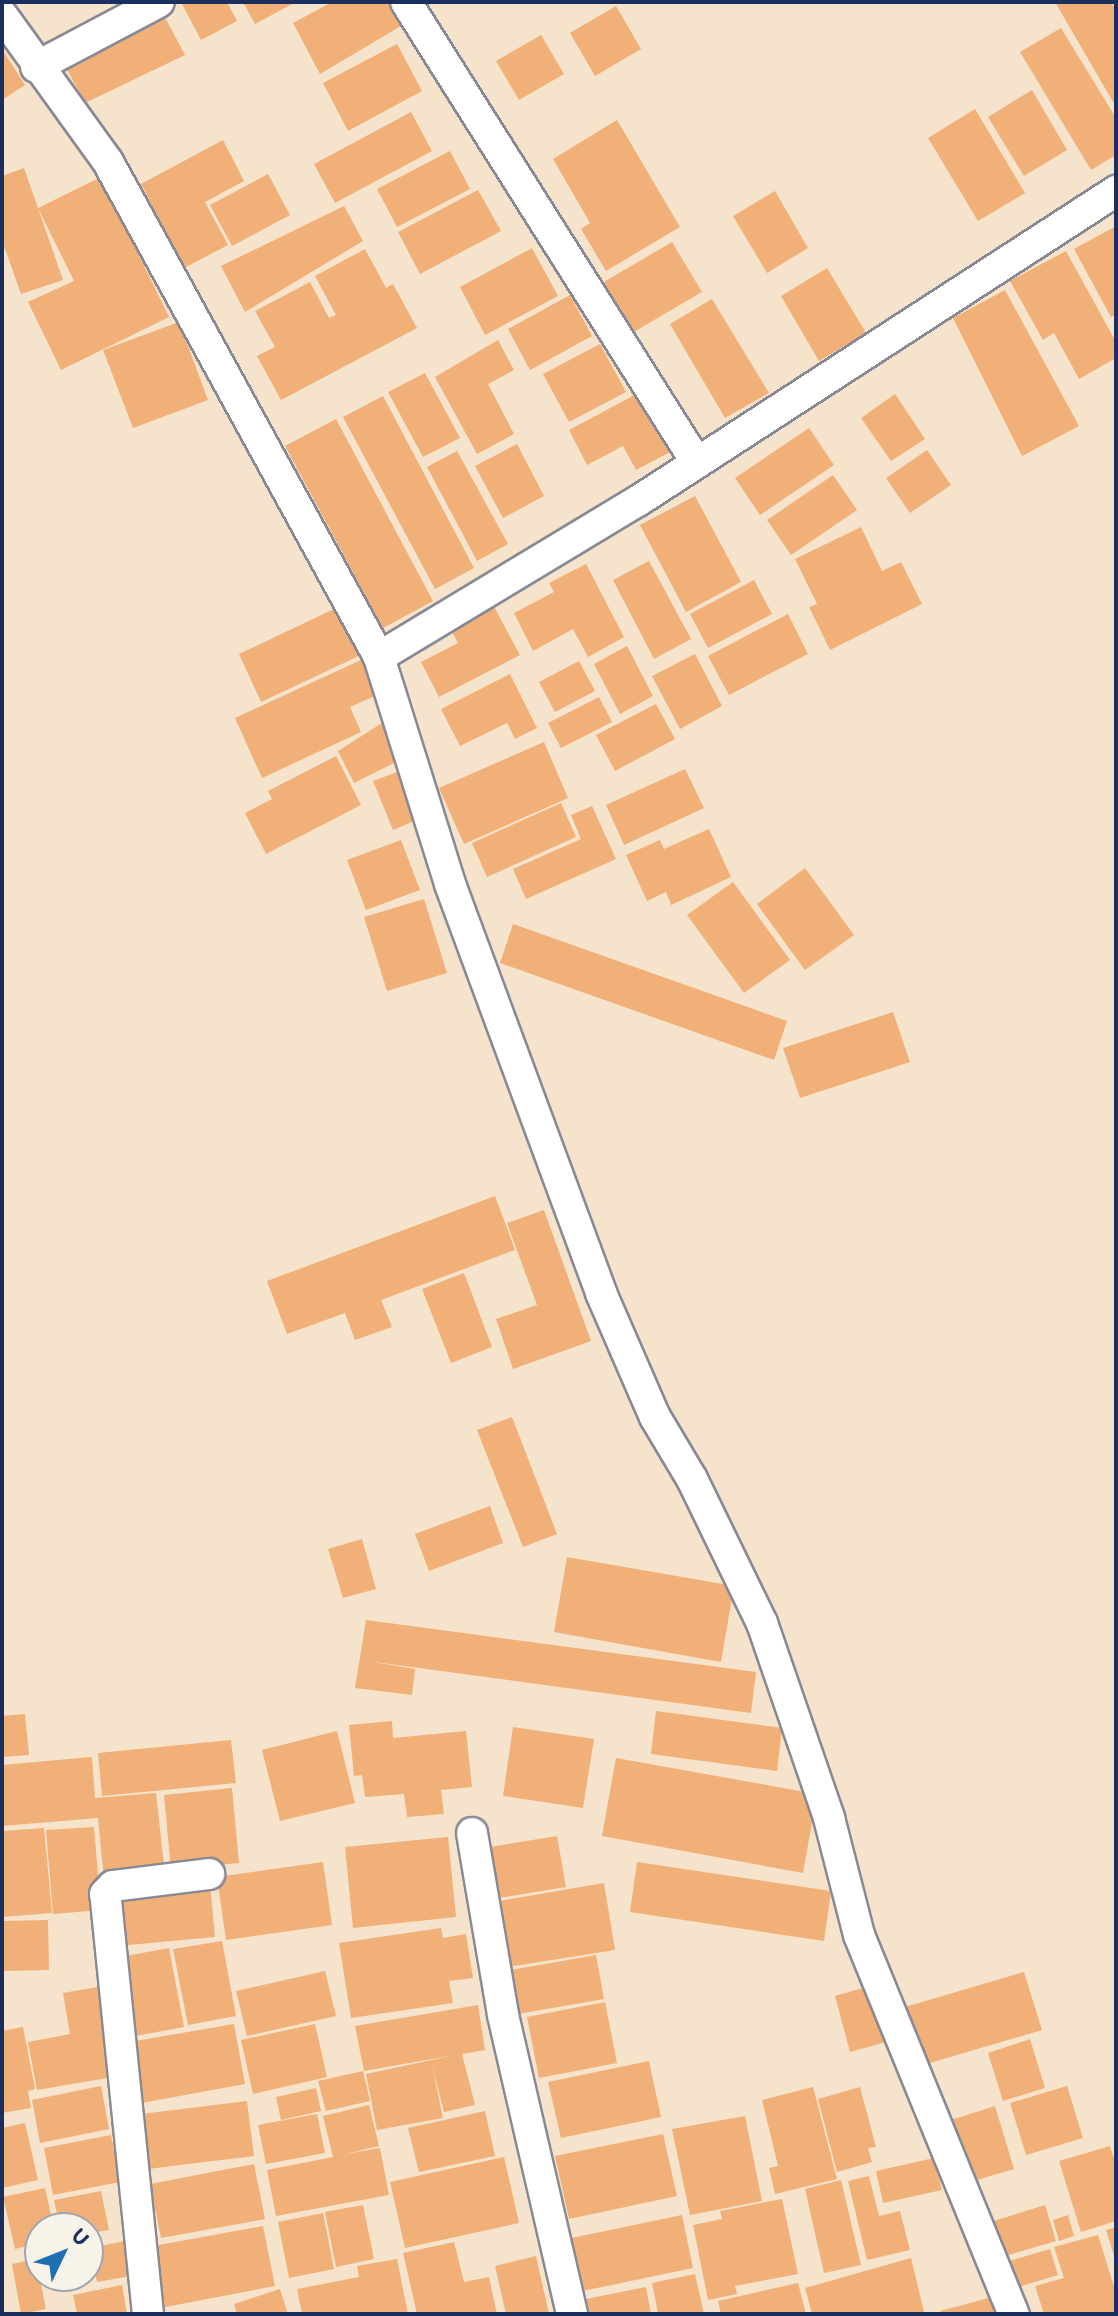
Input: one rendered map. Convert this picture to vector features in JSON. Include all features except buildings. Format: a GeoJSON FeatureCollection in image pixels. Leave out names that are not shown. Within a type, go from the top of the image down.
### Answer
{"type":"FeatureCollection","features":[{"type":"Feature","properties":{"kind":"street"},"geometry":{"type":"LineString","coordinates":[[36,67],[159,2]]}},
{"type":"Feature","properties":{"kind":"street"},"geometry":{"type":"LineString","coordinates":[[406,2],[697,463]]}},
{"type":"Feature","properties":{"kind":"street"},"geometry":{"type":"LineString","coordinates":[[2,15],[36,67],[108,162],[379,657],[450,884],[601,1293],[655,1417],[692,1479],[762,1623],[829,1818],[859,1935],[1014,2314]]}},
{"type":"Feature","properties":{"kind":"street"},"geometry":{"type":"LineString","coordinates":[[379,657],[697,463],[1116,191]]}},
{"type":"Feature","properties":{"kind":"street"},"geometry":{"type":"LineString","coordinates":[[472,1833],[503,2015],[572,2314]]}},
{"type":"Feature","properties":{"kind":"street"},"geometry":{"type":"LineString","coordinates":[[148,2314],[105,1894],[113,1886],[209,1874]]}}]}
